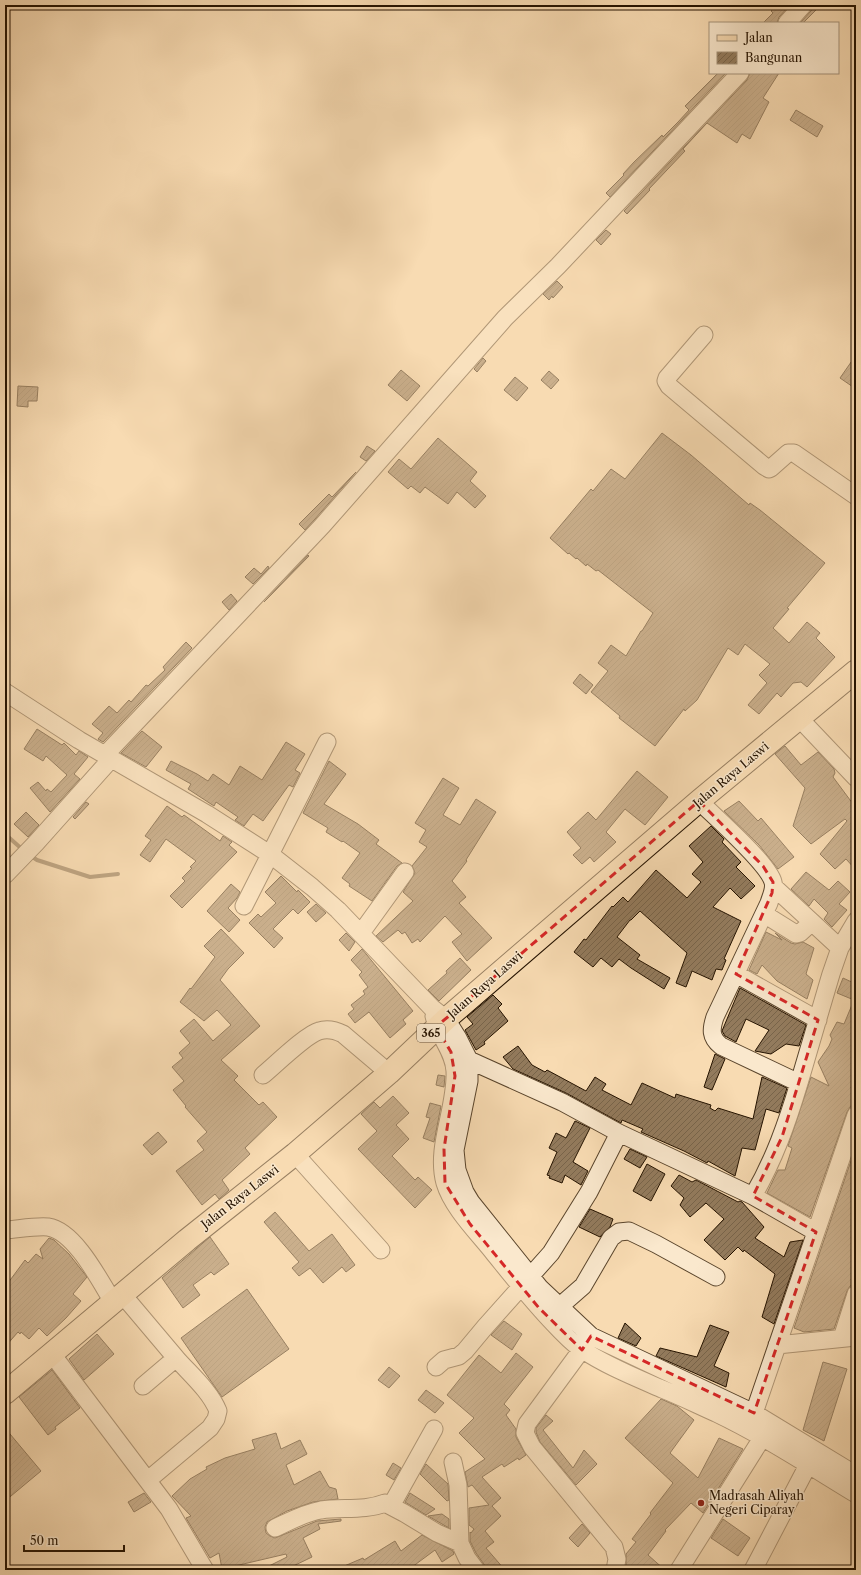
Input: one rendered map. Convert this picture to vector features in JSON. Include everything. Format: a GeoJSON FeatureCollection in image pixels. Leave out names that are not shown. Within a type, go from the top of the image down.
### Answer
{"type":"FeatureCollection","features":[{"type":"Feature","properties":{"kind":"main road","name":"Jalan Raya Laswi"},"geometry":{"type":"LineString","coordinates":[[5,1393],[193,1235],[295,1154],[389,1073],[438,1018],[856,671]]}},
{"type":"Feature","properties":{"kind":"street"},"geometry":{"type":"LineString","coordinates":[[788,22],[804,5]]}},
{"type":"Feature","properties":{"kind":"street"},"geometry":{"type":"LineString","coordinates":[[5,875],[36,842],[108,757],[322,526],[505,318],[558,266],[739,74]]}},
{"type":"Feature","properties":{"kind":"street"},"geometry":{"type":"LineString","coordinates":[[704,336],[667,378],[666,381],[669,386],[766,468],[771,468],[788,454],[794,454],[856,496]]}},
{"type":"Feature","properties":{"kind":"street"},"geometry":{"type":"LineString","coordinates":[[5,692],[79,740],[207,814],[271,855],[312,887],[361,933],[458,1038],[469,1060],[470,1066],[469,1081],[455,1150],[460,1182],[471,1202],[526,1282],[552,1323],[582,1350],[632,1376],[718,1414],[762,1438],[856,1494]]}},
{"type":"Feature","properties":{"kind":"street"},"geometry":{"type":"LineString","coordinates":[[799,718],[856,778]]}},
{"type":"Feature","properties":{"kind":"street"},"geometry":{"type":"LineString","coordinates":[[244,906],[327,742]]}},
{"type":"Feature","properties":{"kind":"street"},"geometry":{"type":"LineString","coordinates":[[699,802],[763,866],[771,876],[774,886],[840,948]]}},
{"type":"Feature","properties":{"kind":"street"},"geometry":{"type":"LineString","coordinates":[[361,933],[405,872]]}},
{"type":"Feature","properties":{"kind":"street"},"geometry":{"type":"LineString","coordinates":[[774,886],[764,914],[715,1017],[711,1030],[713,1038],[716,1042],[725,1048],[799,1083]]}},
{"type":"Feature","properties":{"kind":"street"},"geometry":{"type":"LineString","coordinates":[[764,914],[796,934],[800,933],[812,922]]}},
{"type":"Feature","properties":{"kind":"street"},"geometry":{"type":"LineString","coordinates":[[753,1196],[773,1159],[787,1123],[831,974],[840,948],[856,921]]}},
{"type":"Feature","properties":{"kind":"street"},"geometry":{"type":"LineString","coordinates":[[736,974],[818,1020]]}},
{"type":"Feature","properties":{"kind":"street"},"geometry":{"type":"LineString","coordinates":[[438,1018],[451,1052],[455,1069],[454,1094],[444,1149],[443,1167],[446,1182],[456,1203],[470,1224],[526,1282],[559,1307],[591,1336],[713,1392],[754,1413],[856,1475]]}},
{"type":"Feature","properties":{"kind":"street"},"geometry":{"type":"LineString","coordinates":[[263,1075],[313,1033],[328,1029],[335,1030],[343,1034],[389,1073]]}},
{"type":"Feature","properties":{"kind":"street"},"geometry":{"type":"LineString","coordinates":[[469,1060],[562,1102],[619,1133],[753,1196],[816,1232]]}},
{"type":"Feature","properties":{"kind":"street"},"geometry":{"type":"LineString","coordinates":[[746,1429],[754,1413],[856,1115]]}},
{"type":"Feature","properties":{"kind":"street"},"geometry":{"type":"LineString","coordinates":[[436,1367],[444,1360],[459,1356],[466,1351],[484,1327],[551,1253],[565,1233],[589,1192],[619,1133]]}},
{"type":"Feature","properties":{"kind":"street"},"geometry":{"type":"LineString","coordinates":[[295,1154],[381,1250]]}},
{"type":"Feature","properties":{"kind":"street"},"geometry":{"type":"LineString","coordinates":[[5,1230],[48,1227],[61,1232],[78,1248],[118,1298],[176,1358],[216,1404],[218,1411],[216,1419],[210,1428],[148,1480]]}},
{"type":"Feature","properties":{"kind":"street"},"geometry":{"type":"LineString","coordinates":[[559,1307],[583,1286],[611,1238],[619,1232],[629,1231],[716,1277]]}},
{"type":"Feature","properties":{"kind":"street"},"geometry":{"type":"LineString","coordinates":[[777,1345],[849,1338],[856,1294]]}},
{"type":"Feature","properties":{"kind":"street"},"geometry":{"type":"LineString","coordinates":[[591,1336],[529,1420],[524,1432],[532,1447],[614,1547],[617,1559],[615,1570]]}},
{"type":"Feature","properties":{"kind":"street"},"geometry":{"type":"LineString","coordinates":[[52,1354],[169,1509],[205,1570]]}},
{"type":"Feature","properties":{"kind":"street"},"geometry":{"type":"LineString","coordinates":[[143,1386],[176,1358]]}},
{"type":"Feature","properties":{"kind":"street"},"geometry":{"type":"LineString","coordinates":[[391,1506],[434,1429]]}},
{"type":"Feature","properties":{"kind":"street"},"geometry":{"type":"LineString","coordinates":[[679,1570],[762,1438]]}},
{"type":"Feature","properties":{"kind":"street"},"geometry":{"type":"LineString","coordinates":[[453,1462],[458,1486],[460,1544],[467,1558],[476,1570]]}},
{"type":"Feature","properties":{"kind":"street"},"geometry":{"type":"LineString","coordinates":[[753,1570],[808,1465]]}},
{"type":"Feature","properties":{"kind":"street"},"geometry":{"type":"LineString","coordinates":[[275,1528],[301,1516],[319,1510],[372,1507],[385,1503],[404,1513],[425,1527],[460,1544]]}},
{"type":"Feature","properties":{"kind":"highlighted area"},"geometry":{"type":"Polygon","coordinates":[[[699,801],[763,866],[773,882],[772,893],[736,974],[818,1020],[782,1137],[753,1196],[816,1232],[754,1413],[591,1336],[582,1350],[539,1308],[470,1224],[445,1183],[444,1149],[455,1076],[451,1052],[436,1027],[699,801]]]}},
{"type":"Feature","properties":{"kind":"building"},"geometry":{"type":"Polygon","coordinates":[[[777,5],[790,5],[779,17],[777,22],[764,22],[773,13],[771,11],[777,5]]]}},
{"type":"Feature","properties":{"kind":"building"},"geometry":{"type":"Polygon","coordinates":[[[813,5],[821,5],[804,22],[801,22],[811,11],[813,5]]]}},
{"type":"Feature","properties":{"kind":"building"},"geometry":{"type":"Polygon","coordinates":[[[717,74],[725,74],[610,197],[606,193],[624,175],[623,174],[662,135],[663,137],[689,110],[685,106],[717,74]]]}},
{"type":"Feature","properties":{"kind":"building"},"geometry":{"type":"Polygon","coordinates":[[[750,74],[778,74],[763,98],[769,102],[750,139],[742,134],[737,143],[707,123],[683,149],[685,151],[627,214],[624,211],[747,80],[750,74]]]}},
{"type":"Feature","properties":{"kind":"building"},"geometry":{"type":"Polygon","coordinates":[[[796,110],[823,126],[817,137],[790,120],[796,110]]]}},
{"type":"Feature","properties":{"kind":"building"},"geometry":{"type":"Polygon","coordinates":[[[606,230],[611,234],[601,245],[596,240],[606,230]]]}},
{"type":"Feature","properties":{"kind":"building"},"geometry":{"type":"Polygon","coordinates":[[[557,281],[563,287],[553,298],[552,296],[549,300],[543,294],[557,281]]]}},
{"type":"Feature","properties":{"kind":"building"},"geometry":{"type":"Polygon","coordinates":[[[856,355],[856,389],[840,378],[856,355]]]}},
{"type":"Feature","properties":{"kind":"building"},"geometry":{"type":"Polygon","coordinates":[[[483,358],[486,361],[477,372],[474,369],[483,358]]]}},
{"type":"Feature","properties":{"kind":"building"},"geometry":{"type":"Polygon","coordinates":[[[401,370],[420,386],[407,401],[388,385],[401,370]]]}},
{"type":"Feature","properties":{"kind":"building"},"geometry":{"type":"Polygon","coordinates":[[[549,371],[559,380],[551,389],[541,380],[549,371]]]}},
{"type":"Feature","properties":{"kind":"building"},"geometry":{"type":"Polygon","coordinates":[[[515,377],[528,388],[517,401],[504,390],[515,377]]]}},
{"type":"Feature","properties":{"kind":"building"},"geometry":{"type":"Polygon","coordinates":[[[18,386],[38,387],[37,401],[28,401],[28,407],[17,406],[18,386]]]}},
{"type":"Feature","properties":{"kind":"building"},"geometry":{"type":"Polygon","coordinates":[[[662,433],[691,455],[749,505],[750,503],[760,510],[825,563],[787,608],[789,609],[773,628],[789,643],[807,622],[820,633],[816,638],[835,657],[807,687],[801,682],[793,683],[781,697],[777,693],[759,714],[748,705],[767,683],[759,675],[770,664],[745,644],[738,655],[728,648],[697,700],[685,711],[684,709],[655,746],[619,718],[620,716],[591,692],[608,671],[598,663],[611,645],[626,656],[653,613],[598,570],[596,571],[587,564],[586,566],[577,558],[576,559],[569,553],[568,554],[550,538],[591,489],[593,491],[611,469],[625,479],[662,433]]]}},
{"type":"Feature","properties":{"kind":"building"},"geometry":{"type":"Polygon","coordinates":[[[438,438],[477,472],[470,481],[486,496],[475,508],[457,492],[448,504],[425,487],[420,493],[411,486],[408,489],[388,472],[399,459],[411,469],[438,438]]]}},
{"type":"Feature","properties":{"kind":"building"},"geometry":{"type":"Polygon","coordinates":[[[367,446],[375,451],[366,461],[360,457],[367,446]]]}},
{"type":"Feature","properties":{"kind":"building"},"geometry":{"type":"Polygon","coordinates":[[[356,472],[305,530],[299,524],[329,494],[332,497],[356,472]]]}},
{"type":"Feature","properties":{"kind":"building"},"geometry":{"type":"Polygon","coordinates":[[[308,555],[309,556],[264,602],[308,555]]]}},
{"type":"Feature","properties":{"kind":"building"},"geometry":{"type":"Polygon","coordinates":[[[268,566],[269,568],[253,584],[245,577],[254,568],[261,574],[268,566]]]}},
{"type":"Feature","properties":{"kind":"building"},"geometry":{"type":"Polygon","coordinates":[[[231,594],[237,601],[229,610],[222,602],[231,594]]]}},
{"type":"Feature","properties":{"kind":"building"},"geometry":{"type":"Polygon","coordinates":[[[186,642],[192,648],[103,742],[98,739],[103,733],[92,724],[109,706],[117,713],[129,700],[131,702],[146,685],[148,686],[165,670],[163,667],[186,642]]]}},
{"type":"Feature","properties":{"kind":"building"},"geometry":{"type":"Polygon","coordinates":[[[580,674],[593,685],[586,694],[573,683],[580,674]]]}},
{"type":"Feature","properties":{"kind":"building"},"geometry":{"type":"Polygon","coordinates":[[[37,729],[62,745],[64,743],[76,755],[79,751],[88,757],[74,774],[80,779],[50,812],[30,788],[38,782],[46,791],[47,789],[51,792],[67,775],[46,756],[43,761],[24,749],[37,729]]]}},
{"type":"Feature","properties":{"kind":"building"},"geometry":{"type":"Polygon","coordinates":[[[142,731],[162,747],[146,767],[121,753],[142,731]]]}},
{"type":"Feature","properties":{"kind":"building"},"geometry":{"type":"Polygon","coordinates":[[[286,742],[305,754],[295,770],[300,773],[293,787],[289,785],[263,821],[253,814],[244,826],[235,820],[238,817],[216,802],[214,806],[188,789],[191,784],[166,770],[171,761],[208,781],[213,774],[229,785],[240,766],[262,780],[286,742]]]}},
{"type":"Feature","properties":{"kind":"building"},"geometry":{"type":"Polygon","coordinates":[[[785,746],[801,765],[818,752],[834,769],[835,773],[833,777],[856,808],[856,870],[846,859],[835,869],[820,854],[847,821],[845,819],[811,844],[793,826],[805,788],[775,754],[785,746]]]}},
{"type":"Feature","properties":{"kind":"building"},"geometry":{"type":"Polygon","coordinates":[[[329,761],[346,774],[324,804],[358,824],[379,840],[376,844],[402,863],[397,866],[372,901],[349,886],[350,884],[342,878],[360,853],[343,841],[342,842],[326,832],[328,828],[303,813],[329,761]]]}},
{"type":"Feature","properties":{"kind":"building"},"geometry":{"type":"Polygon","coordinates":[[[637,771],[668,797],[645,825],[625,809],[606,832],[616,842],[594,862],[590,857],[582,864],[573,855],[581,848],[567,832],[588,812],[596,820],[637,771]]]}},
{"type":"Feature","properties":{"kind":"building"},"geometry":{"type":"Polygon","coordinates":[[[443,778],[459,788],[443,815],[460,825],[476,799],[496,812],[466,860],[467,861],[452,881],[466,897],[459,903],[492,938],[467,961],[452,942],[462,934],[445,916],[420,942],[418,939],[412,943],[405,932],[402,934],[398,930],[383,942],[376,936],[413,901],[403,892],[415,873],[412,866],[427,847],[419,842],[426,830],[415,823],[443,778]]]}},
{"type":"Feature","properties":{"kind":"building"},"geometry":{"type":"Polygon","coordinates":[[[739,801],[758,821],[761,818],[794,857],[778,869],[759,845],[724,811],[739,801]]]}},
{"type":"Feature","properties":{"kind":"building"},"geometry":{"type":"Polygon","coordinates":[[[86,802],[89,804],[75,819],[73,817],[86,802]]]}},
{"type":"Feature","properties":{"kind":"building"},"geometry":{"type":"Polygon","coordinates":[[[167,806],[182,817],[184,815],[220,841],[223,836],[232,842],[229,845],[237,852],[182,908],[170,896],[185,881],[182,878],[192,868],[190,867],[196,861],[166,839],[150,862],[140,855],[151,840],[145,836],[167,806]]]}},
{"type":"Feature","properties":{"kind":"building"},"geometry":{"type":"Polygon","coordinates":[[[26,812],[39,825],[28,837],[14,824],[26,812]]]}},
{"type":"Feature","properties":{"kind":"building"},"geometry":{"type":"Polygon","coordinates":[[[711,826],[724,839],[722,842],[741,862],[736,867],[755,886],[741,899],[730,888],[713,907],[741,921],[724,959],[726,960],[722,970],[716,969],[712,980],[692,971],[686,987],[676,983],[687,953],[640,911],[630,920],[617,937],[640,955],[637,959],[670,978],[664,989],[619,959],[612,967],[601,958],[593,967],[574,952],[584,939],[586,940],[612,906],[613,907],[623,897],[628,902],[656,870],[687,898],[701,882],[692,874],[703,862],[689,846],[711,826]]]}},
{"type":"Feature","properties":{"kind":"building"},"geometry":{"type":"Polygon","coordinates":[[[806,872],[829,890],[838,881],[850,892],[839,904],[847,910],[832,927],[824,919],[828,913],[814,899],[809,906],[791,889],[806,872]]]}},
{"type":"Feature","properties":{"kind":"building"},"geometry":{"type":"Polygon","coordinates":[[[281,876],[297,892],[298,890],[310,902],[298,914],[293,909],[273,929],[283,938],[274,948],[249,923],[258,914],[261,917],[276,903],[265,892],[281,876]]]}},
{"type":"Feature","properties":{"kind":"building"},"geometry":{"type":"Polygon","coordinates":[[[231,884],[240,892],[228,908],[240,920],[229,932],[207,911],[231,884]]]}},
{"type":"Feature","properties":{"kind":"building"},"geometry":{"type":"Polygon","coordinates":[[[316,904],[326,913],[316,922],[307,912],[316,904]]]}},
{"type":"Feature","properties":{"kind":"building"},"geometry":{"type":"Polygon","coordinates":[[[221,929],[244,953],[228,969],[220,980],[260,1026],[221,1060],[238,1076],[234,1080],[259,1105],[263,1102],[277,1117],[245,1148],[250,1154],[222,1180],[229,1190],[219,1199],[215,1194],[202,1205],[176,1171],[204,1150],[197,1141],[207,1132],[185,1107],[186,1106],[173,1090],[184,1081],[172,1067],[183,1058],[179,1053],[190,1043],[180,1031],[194,1019],[213,1041],[231,1025],[217,1010],[204,1021],[180,1002],[215,957],[204,946],[221,929]]]}},
{"type":"Feature","properties":{"kind":"building"},"geometry":{"type":"Polygon","coordinates":[[[766,932],[782,940],[775,933],[791,943],[795,944],[803,942],[814,948],[806,974],[813,980],[807,999],[777,981],[762,965],[757,974],[749,970],[766,932]]]}},
{"type":"Feature","properties":{"kind":"building"},"geometry":{"type":"Polygon","coordinates":[[[346,933],[355,942],[349,951],[339,940],[346,933]]]}},
{"type":"Feature","properties":{"kind":"building"},"geometry":{"type":"Polygon","coordinates":[[[362,949],[413,1011],[403,1020],[406,1024],[390,1038],[369,1012],[355,1023],[348,1014],[354,1009],[351,1005],[365,994],[363,991],[368,987],[359,975],[362,972],[351,960],[362,949]]]}},
{"type":"Feature","properties":{"kind":"building"},"geometry":{"type":"Polygon","coordinates":[[[460,958],[471,970],[439,1001],[428,990],[447,973],[446,971],[460,958]]]}},
{"type":"Feature","properties":{"kind":"building"},"geometry":{"type":"Polygon","coordinates":[[[843,978],[856,984],[856,1075],[851,1088],[856,1089],[856,1105],[850,1107],[847,1112],[810,1217],[767,1193],[778,1170],[785,1170],[792,1148],[788,1146],[811,1077],[829,1086],[818,1062],[829,1046],[832,1039],[830,1035],[837,1022],[844,1024],[854,1000],[837,993],[843,978]]]}},
{"type":"Feature","properties":{"kind":"building"},"geometry":{"type":"Polygon","coordinates":[[[740,988],[806,1025],[799,1046],[786,1044],[771,1054],[755,1051],[769,1030],[746,1019],[736,1042],[725,1036],[722,1031],[740,988]]]}},
{"type":"Feature","properties":{"kind":"building"},"geometry":{"type":"Polygon","coordinates":[[[493,995],[502,1004],[498,1008],[508,1021],[484,1042],[485,1044],[476,1050],[465,1030],[473,1024],[467,1017],[493,995]]]}},
{"type":"Feature","properties":{"kind":"building"},"geometry":{"type":"Polygon","coordinates":[[[518,1046],[532,1065],[545,1072],[547,1070],[586,1091],[595,1077],[606,1084],[602,1090],[631,1105],[642,1083],[675,1098],[676,1094],[711,1105],[710,1108],[715,1111],[718,1108],[753,1119],[762,1077],[787,1088],[779,1113],[766,1109],[755,1150],[742,1148],[735,1176],[708,1161],[707,1163],[641,1132],[643,1129],[622,1120],[621,1123],[566,1093],[513,1069],[503,1057],[518,1046]]]}},
{"type":"Feature","properties":{"kind":"building"},"geometry":{"type":"Polygon","coordinates":[[[715,1054],[725,1059],[712,1090],[704,1087],[715,1054]]]}},
{"type":"Feature","properties":{"kind":"building"},"geometry":{"type":"Polygon","coordinates":[[[438,1075],[445,1076],[444,1087],[436,1085],[438,1075]]]}},
{"type":"Feature","properties":{"kind":"building"},"geometry":{"type":"Polygon","coordinates":[[[393,1096],[409,1113],[396,1125],[409,1139],[392,1156],[415,1180],[418,1177],[432,1190],[415,1208],[358,1149],[377,1131],[361,1114],[374,1102],[380,1108],[393,1096]]]}},
{"type":"Feature","properties":{"kind":"building"},"geometry":{"type":"Polygon","coordinates":[[[430,1103],[441,1106],[434,1142],[423,1138],[430,1118],[426,1117],[430,1103]]]}},
{"type":"Feature","properties":{"kind":"building"},"geometry":{"type":"Polygon","coordinates":[[[575,1121],[590,1128],[573,1162],[588,1171],[581,1185],[565,1175],[562,1183],[549,1178],[550,1176],[547,1175],[557,1152],[549,1148],[556,1133],[566,1138],[575,1121]]]}},
{"type":"Feature","properties":{"kind":"building"},"geometry":{"type":"Polygon","coordinates":[[[158,1132],[167,1142],[152,1155],[143,1145],[158,1132]]]}},
{"type":"Feature","properties":{"kind":"building"},"geometry":{"type":"Polygon","coordinates":[[[856,1146],[856,1265],[851,1280],[856,1281],[856,1284],[850,1286],[847,1291],[834,1329],[804,1332],[794,1328],[856,1146]]]}},
{"type":"Feature","properties":{"kind":"building"},"geometry":{"type":"Polygon","coordinates":[[[630,1149],[647,1157],[640,1168],[624,1159],[630,1149]]]}},
{"type":"Feature","properties":{"kind":"building"},"geometry":{"type":"Polygon","coordinates":[[[647,1164],[665,1174],[651,1201],[633,1191],[647,1164]]]}},
{"type":"Feature","properties":{"kind":"building"},"geometry":{"type":"Polygon","coordinates":[[[679,1175],[692,1182],[696,1180],[738,1202],[742,1202],[764,1227],[755,1238],[784,1257],[790,1242],[803,1240],[774,1324],[762,1317],[775,1274],[738,1247],[725,1260],[704,1240],[724,1219],[706,1203],[690,1217],[680,1205],[684,1198],[671,1186],[679,1175]]]}},
{"type":"Feature","properties":{"kind":"building"},"geometry":{"type":"Polygon","coordinates":[[[590,1209],[613,1219],[610,1227],[600,1237],[579,1227],[590,1209]]]}},
{"type":"Feature","properties":{"kind":"building"},"geometry":{"type":"Polygon","coordinates":[[[275,1212],[309,1251],[332,1234],[355,1265],[346,1272],[342,1267],[323,1283],[310,1268],[299,1276],[292,1268],[299,1262],[264,1222],[275,1212]]]}},
{"type":"Feature","properties":{"kind":"building"},"geometry":{"type":"Polygon","coordinates":[[[210,1237],[229,1264],[214,1275],[211,1272],[193,1285],[200,1295],[183,1308],[162,1278],[210,1237]]]}},
{"type":"Feature","properties":{"kind":"building"},"geometry":{"type":"Polygon","coordinates":[[[49,1238],[54,1240],[69,1254],[87,1277],[73,1294],[81,1301],[47,1336],[39,1328],[29,1339],[21,1332],[20,1334],[18,1332],[5,1347],[5,1287],[25,1260],[28,1263],[36,1254],[43,1259],[40,1249],[49,1238]]]}},
{"type":"Feature","properties":{"kind":"building"},"geometry":{"type":"Polygon","coordinates":[[[247,1289],[289,1349],[222,1397],[181,1338],[247,1289]]]}},
{"type":"Feature","properties":{"kind":"building"},"geometry":{"type":"Polygon","coordinates":[[[504,1321],[522,1334],[512,1350],[491,1335],[504,1321]]]}},
{"type":"Feature","properties":{"kind":"building"},"geometry":{"type":"Polygon","coordinates":[[[625,1323],[641,1338],[636,1346],[618,1338],[625,1323]]]}},
{"type":"Feature","properties":{"kind":"building"},"geometry":{"type":"Polygon","coordinates":[[[710,1325],[729,1332],[714,1366],[729,1373],[726,1387],[656,1356],[660,1348],[697,1357],[710,1325]]]}},
{"type":"Feature","properties":{"kind":"building"},"geometry":{"type":"Polygon","coordinates":[[[97,1334],[114,1354],[84,1380],[69,1359],[97,1334]]]}},
{"type":"Feature","properties":{"kind":"building"},"geometry":{"type":"Polygon","coordinates":[[[516,1353],[533,1367],[504,1404],[510,1410],[506,1415],[516,1429],[516,1437],[526,1455],[504,1467],[502,1464],[482,1477],[501,1498],[492,1506],[501,1516],[485,1531],[494,1542],[486,1548],[505,1570],[488,1570],[476,1553],[470,1541],[470,1532],[471,1533],[474,1529],[469,1525],[469,1508],[489,1505],[472,1485],[468,1487],[465,1472],[485,1459],[459,1433],[474,1418],[447,1395],[479,1355],[501,1373],[516,1353]]]}},
{"type":"Feature","properties":{"kind":"building"},"geometry":{"type":"Polygon","coordinates":[[[823,1362],[847,1369],[824,1441],[803,1430],[823,1362]]]}},
{"type":"Feature","properties":{"kind":"building"},"geometry":{"type":"Polygon","coordinates":[[[389,1367],[400,1376],[389,1388],[378,1380],[389,1367]]]}},
{"type":"Feature","properties":{"kind":"building"},"geometry":{"type":"Polygon","coordinates":[[[52,1370],[80,1408],[55,1427],[56,1429],[48,1435],[19,1397],[52,1370]]]}},
{"type":"Feature","properties":{"kind":"building"},"geometry":{"type":"Polygon","coordinates":[[[426,1390],[444,1403],[435,1413],[418,1400],[426,1390]]]}},
{"type":"Feature","properties":{"kind":"building"},"geometry":{"type":"Polygon","coordinates":[[[661,1399],[677,1406],[694,1420],[670,1453],[698,1478],[719,1438],[743,1449],[703,1513],[691,1503],[665,1530],[666,1531],[648,1555],[665,1570],[632,1570],[626,1565],[626,1554],[636,1542],[632,1539],[673,1483],[625,1438],[661,1399]]]}},
{"type":"Feature","properties":{"kind":"building"},"geometry":{"type":"Polygon","coordinates":[[[546,1415],[553,1421],[543,1430],[573,1468],[584,1450],[597,1464],[576,1485],[540,1442],[536,1428],[546,1415]]]}},
{"type":"Feature","properties":{"kind":"building"},"geometry":{"type":"Polygon","coordinates":[[[5,1428],[41,1471],[5,1501],[5,1428]]]}},
{"type":"Feature","properties":{"kind":"building"},"geometry":{"type":"Polygon","coordinates":[[[276,1433],[281,1449],[300,1440],[307,1454],[286,1465],[294,1485],[320,1471],[329,1487],[336,1489],[338,1499],[313,1502],[287,1511],[267,1522],[265,1527],[266,1533],[275,1538],[317,1521],[341,1519],[341,1521],[318,1524],[320,1529],[303,1538],[312,1557],[285,1570],[261,1570],[287,1557],[286,1554],[222,1569],[219,1553],[210,1558],[186,1518],[191,1516],[172,1496],[190,1479],[207,1469],[206,1467],[225,1458],[255,1449],[252,1440],[276,1433]]]}},
{"type":"Feature","properties":{"kind":"building"},"geometry":{"type":"Polygon","coordinates":[[[393,1463],[401,1468],[394,1480],[386,1475],[393,1463]]]}},
{"type":"Feature","properties":{"kind":"building"},"geometry":{"type":"Polygon","coordinates":[[[426,1464],[448,1484],[449,1500],[447,1501],[420,1474],[426,1464]]]}},
{"type":"Feature","properties":{"kind":"building"},"geometry":{"type":"Polygon","coordinates":[[[144,1493],[151,1502],[134,1512],[128,1502],[144,1493]]]}},
{"type":"Feature","properties":{"kind":"building"},"geometry":{"type":"Polygon","coordinates":[[[410,1493],[435,1509],[426,1515],[405,1502],[410,1493]]]}},
{"type":"Feature","properties":{"kind":"building"},"geometry":{"type":"Polygon","coordinates":[[[442,1514],[449,1519],[449,1528],[428,1516],[442,1514]]]}},
{"type":"Feature","properties":{"kind":"building"},"geometry":{"type":"Polygon","coordinates":[[[723,1519],[750,1538],[738,1556],[711,1538],[723,1519]]]}},
{"type":"Feature","properties":{"kind":"building"},"geometry":{"type":"Polygon","coordinates":[[[582,1524],[590,1533],[578,1547],[569,1538],[582,1524]]]}},
{"type":"Feature","properties":{"kind":"building"},"geometry":{"type":"Polygon","coordinates":[[[422,1535],[453,1551],[454,1554],[442,1562],[435,1550],[408,1570],[335,1570],[363,1558],[364,1560],[395,1541],[401,1551],[422,1535]]]}},
{"type":"Feature","properties":{"kind":"waterway"},"geometry":{"type":"LineString","coordinates":[[5,834],[23,850]]}},
{"type":"Feature","properties":{"kind":"waterway"},"geometry":{"type":"LineString","coordinates":[[31,856],[37,860],[90,877],[118,874]]}},
{"type":"Feature","properties":{"kind":"place","name":"Madrasah Aliyah Negeri Ciparay"},"geometry":{"type":"Point","coordinates":[701,1503]}}]}
